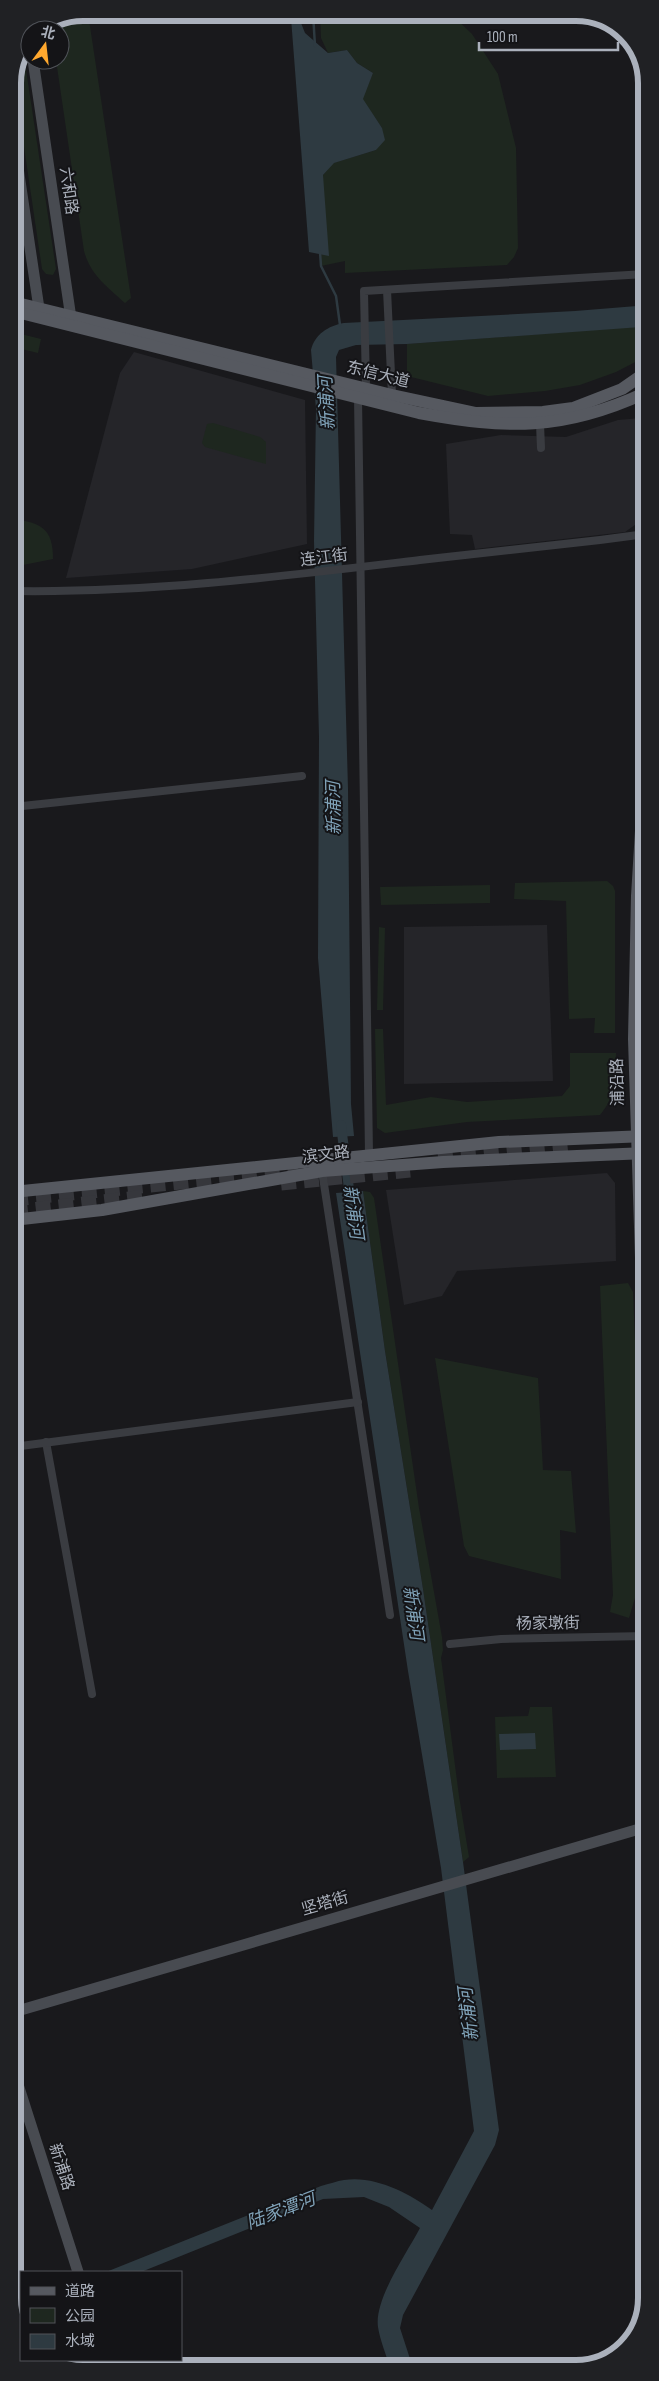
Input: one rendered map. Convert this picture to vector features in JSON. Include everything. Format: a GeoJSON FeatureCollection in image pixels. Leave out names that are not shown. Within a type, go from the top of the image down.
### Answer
{"type":"FeatureCollection","features":[{"type":"Feature","properties":{"kind":"main road","name":"东信大道"},"geometry":{"type":"LineString","coordinates":[[21,305],[39,313],[309,379],[455,420],[494,424],[540,424],[596,413],[638,395]]}},
{"type":"Feature","properties":{"kind":"main road","name":"东信大道"},"geometry":{"type":"LineString","coordinates":[[21,312],[39,313]]}},
{"type":"Feature","properties":{"kind":"main road","name":"东信大道"},"geometry":{"type":"LineString","coordinates":[[362,393],[392,395],[476,414],[543,412],[573,408],[602,398],[622,389],[638,378]]}},
{"type":"Feature","properties":{"kind":"main road","name":"浦沿路"},"geometry":{"type":"LineString","coordinates":[[638,880],[634,1039],[638,1094]]}},
{"type":"Feature","properties":{"kind":"main road","name":"滨文路"},"geometry":{"type":"LineString","coordinates":[[21,1219],[102,1210],[368,1154],[505,1141],[638,1136]]}},
{"type":"Feature","properties":{"kind":"main road","name":"滨文路"},"geometry":{"type":"LineString","coordinates":[[21,1191],[322,1165],[374,1166],[638,1153]]}},
{"type":"Feature","properties":{"kind":"street","name":"六和路"},"geometry":{"type":"LineString","coordinates":[[34,70],[71,321]]}},
{"type":"Feature","properties":{"kind":"street"},"geometry":{"type":"LineString","coordinates":[[21,194],[39,313]]}},
{"type":"Feature","properties":{"kind":"street"},"geometry":{"type":"LineString","coordinates":[[368,1154],[357,568],[358,482],[365,346],[364,291],[638,274]]}},
{"type":"Feature","properties":{"kind":"street"},"geometry":{"type":"LineString","coordinates":[[387,290],[392,395]]}},
{"type":"Feature","properties":{"kind":"street"},"geometry":{"type":"LineString","coordinates":[[540,424],[542,448]]}},
{"type":"Feature","properties":{"kind":"street","name":"连江街"},"geometry":{"type":"LineString","coordinates":[[21,591],[51,592],[186,585],[311,574],[638,535]]}},
{"type":"Feature","properties":{"kind":"street"},"geometry":{"type":"LineString","coordinates":[[21,806],[302,776]]}},
{"type":"Feature","properties":{"kind":"street"},"geometry":{"type":"LineString","coordinates":[[322,1165],[390,1615]]}},
{"type":"Feature","properties":{"kind":"street"},"geometry":{"type":"LineString","coordinates":[[21,1446],[358,1402]]}},
{"type":"Feature","properties":{"kind":"street"},"geometry":{"type":"LineString","coordinates":[[46,1442],[92,1694]]}},
{"type":"Feature","properties":{"kind":"street","name":"杨家墩街"},"geometry":{"type":"LineString","coordinates":[[450,1644],[501,1639],[638,1636]]}},
{"type":"Feature","properties":{"kind":"street","name":"坚塔街"},"geometry":{"type":"LineString","coordinates":[[21,2010],[638,1830]]}},
{"type":"Feature","properties":{"kind":"street","name":"新浦路"},"geometry":{"type":"LineString","coordinates":[[21,2094],[78,2271]]}},
{"type":"Feature","properties":{"kind":"shaded area"},"geometry":{"type":"Polygon","coordinates":[[[134,352],[305,400],[307,544],[192,569],[66,578],[120,373],[134,352]]]}},
{"type":"Feature","properties":{"kind":"shaded area"},"geometry":{"type":"Polygon","coordinates":[[[638,418],[638,523],[625,532],[475,549],[472,535],[450,534],[446,444],[501,435],[566,437],[618,420],[638,418]]]}},
{"type":"Feature","properties":{"kind":"shaded area"},"geometry":{"type":"Polygon","coordinates":[[[547,925],[553,1081],[404,1084],[404,927],[547,925]]]}},
{"type":"Feature","properties":{"kind":"shaded area"},"geometry":{"type":"Polygon","coordinates":[[[607,1173],[615,1183],[616,1261],[457,1271],[442,1296],[404,1305],[386,1190],[607,1173]]]}},
{"type":"Feature","properties":{"kind":"green space"},"geometry":{"type":"Polygon","coordinates":[[[89,21],[131,298],[125,303],[106,286],[90,267],[84,251],[57,70],[70,70],[70,22],[89,21]]]}},
{"type":"Feature","properties":{"kind":"green space"},"geometry":{"type":"Polygon","coordinates":[[[320,21],[458,21],[472,34],[498,74],[516,148],[518,248],[514,257],[507,265],[345,273],[345,261],[321,266],[323,175],[333,163],[376,150],[382,128],[362,99],[373,73],[357,63],[347,50],[328,53],[321,38],[320,21]]]}},
{"type":"Feature","properties":{"kind":"green space"},"geometry":{"type":"Polygon","coordinates":[[[22,70],[26,70],[56,269],[53,275],[46,274],[42,269],[21,126],[22,70]]]}},
{"type":"Feature","properties":{"kind":"green space"},"geometry":{"type":"Polygon","coordinates":[[[638,327],[638,361],[616,372],[580,385],[545,391],[488,396],[407,376],[407,344],[638,327]]]}},
{"type":"Feature","properties":{"kind":"green space"},"geometry":{"type":"Polygon","coordinates":[[[21,334],[41,339],[38,353],[21,349],[21,334]]]}},
{"type":"Feature","properties":{"kind":"green space"},"geometry":{"type":"Polygon","coordinates":[[[213,423],[260,437],[266,442],[266,464],[205,447],[202,443],[207,424],[213,423]]]}},
{"type":"Feature","properties":{"kind":"green space"},"geometry":{"type":"Polygon","coordinates":[[[21,521],[38,525],[44,529],[51,540],[53,559],[21,565],[21,521]]]}},
{"type":"Feature","properties":{"kind":"green space"},"geometry":{"type":"Polygon","coordinates":[[[607,881],[613,886],[615,891],[615,1033],[594,1033],[595,1018],[569,1019],[566,901],[514,899],[515,883],[607,881]]]}},
{"type":"Feature","properties":{"kind":"green space"},"geometry":{"type":"Polygon","coordinates":[[[490,885],[490,903],[381,905],[380,887],[490,885]]]}},
{"type":"Feature","properties":{"kind":"green space"},"geometry":{"type":"Polygon","coordinates":[[[379,927],[385,928],[383,1010],[377,1010],[379,927]]]}},
{"type":"Feature","properties":{"kind":"green space"},"geometry":{"type":"Polygon","coordinates":[[[375,1029],[383,1029],[386,1105],[431,1097],[467,1102],[562,1096],[570,1086],[570,1053],[616,1053],[612,1094],[600,1115],[467,1122],[385,1133],[377,1128],[375,1029]]]}},
{"type":"Feature","properties":{"kind":"green space"},"geometry":{"type":"Polygon","coordinates":[[[363,1191],[370,1192],[374,1198],[419,1508],[442,1637],[443,1650],[441,1658],[469,1857],[463,1862],[423,1589],[385,1351],[363,1191]]]}},
{"type":"Feature","properties":{"kind":"green space"},"geometry":{"type":"Polygon","coordinates":[[[628,1283],[633,1292],[638,1412],[638,1588],[629,1618],[610,1612],[613,1595],[600,1286],[628,1283]]]}},
{"type":"Feature","properties":{"kind":"green space"},"geometry":{"type":"Polygon","coordinates":[[[435,1358],[538,1378],[543,1470],[571,1471],[576,1533],[560,1530],[561,1579],[469,1556],[464,1546],[435,1358]]]}},
{"type":"Feature","properties":{"kind":"green space"},"geometry":{"type":"Polygon","coordinates":[[[530,1707],[552,1707],[556,1777],[497,1778],[495,1717],[528,1716],[530,1707]]]}},
{"type":"Feature","properties":{"kind":"water"},"geometry":{"type":"Polygon","coordinates":[[[291,21],[300,21],[305,33],[328,53],[347,50],[357,63],[373,73],[363,99],[382,128],[385,140],[376,150],[334,163],[323,175],[329,256],[309,252],[291,21]]]}},
{"type":"Feature","properties":{"kind":"water"},"geometry":{"type":"Polygon","coordinates":[[[637,306],[638,327],[407,344],[356,345],[339,350],[336,357],[348,789],[351,1104],[354,1136],[333,1137],[318,958],[319,737],[314,541],[316,409],[311,350],[313,344],[323,332],[333,326],[344,323],[637,306]]]}},
{"type":"Feature","properties":{"kind":"water","name":"陆家潭河"},"geometry":{"type":"Polygon","coordinates":[[[363,1191],[385,1351],[423,1589],[463,1862],[499,2130],[495,2145],[403,2315],[400,2328],[410,2360],[388,2360],[379,2332],[378,2316],[386,2290],[420,2228],[389,2207],[364,2197],[323,2199],[143,2271],[108,2271],[321,2186],[341,2180],[355,2179],[379,2183],[413,2197],[432,2210],[474,2131],[441,1868],[408,1671],[336,1193],[363,1191]]]}},
{"type":"Feature","properties":{"kind":"water"},"geometry":{"type":"Polygon","coordinates":[[[535,1733],[536,1749],[500,1750],[499,1734],[535,1733]]]}},
{"type":"Feature","properties":{"kind":"waterway"},"geometry":{"type":"LineString","coordinates":[[313,21],[315,46]]}},
{"type":"Feature","properties":{"kind":"waterway"},"geometry":{"type":"LineString","coordinates":[[320,252],[321,266],[336,296],[340,325]]}},
{"type":"Feature","properties":{"kind":"waterway","name":"新浦河"},"geometry":{"type":"LineString","coordinates":[[341,1125],[351,1205]]}},
{"type":"Feature","properties":{"kind":"tunnel"},"geometry":{"type":"LineString","coordinates":[[438,1157],[569,1144]]}},
{"type":"Feature","properties":{"kind":"tunnel"},"geometry":{"type":"LineString","coordinates":[[21,1198],[298,1170]]}},
{"type":"Feature","properties":{"kind":"tunnel"},"geometry":{"type":"LineString","coordinates":[[281,1183],[410,1170]]}},
{"type":"Feature","properties":{"kind":"tunnel"},"geometry":{"type":"LineString","coordinates":[[21,1211],[146,1197]]}}]}
